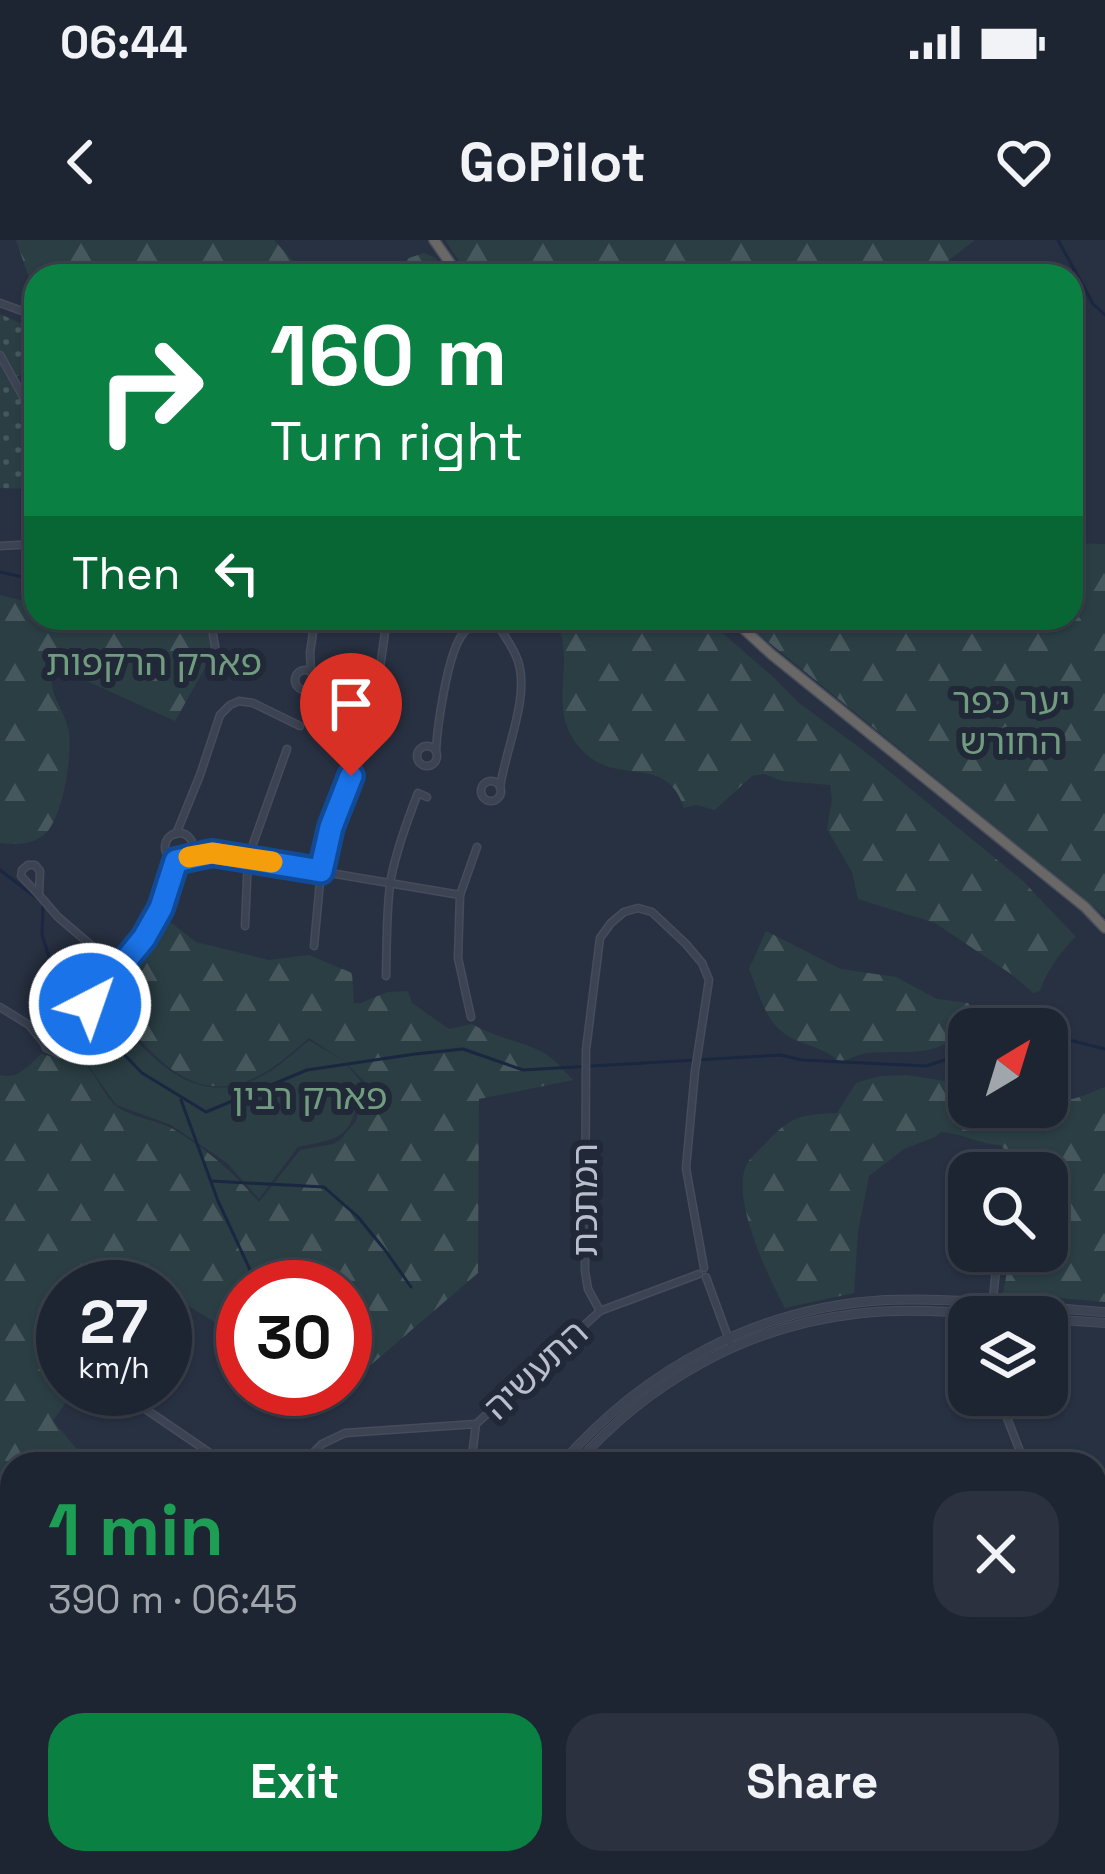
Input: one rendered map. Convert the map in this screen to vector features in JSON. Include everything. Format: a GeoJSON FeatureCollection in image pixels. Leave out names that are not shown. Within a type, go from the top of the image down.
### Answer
{"type":"FeatureCollection","features":[{"type":"Feature","properties":{"kind":"highway"},"geometry":{"type":"LineString","coordinates":[[745,630],[1105,928]]}},
{"type":"Feature","properties":{"kind":"street"},"geometry":{"type":"LineString","coordinates":[[0,355],[24,398]]}},
{"type":"Feature","properties":{"kind":"street"},"geometry":{"type":"LineString","coordinates":[[212,630],[218,663]]}},
{"type":"Feature","properties":{"kind":"street"},"geometry":{"type":"LineString","coordinates":[[310,653],[295,681],[304,689],[314,685],[313,630]]}},
{"type":"Feature","properties":{"kind":"street"},"geometry":{"type":"LineString","coordinates":[[374,695],[357,712],[356,718],[365,727],[375,722],[374,695],[385,630]]}},
{"type":"Feature","properties":{"kind":"street"},"geometry":{"type":"LineString","coordinates":[[437,733],[417,754],[423,765],[433,763],[457,644],[466,630]]}},
{"type":"Feature","properties":{"kind":"street"},"geometry":{"type":"LineString","coordinates":[[500,630],[516,656],[520,700],[498,799],[485,799],[482,787],[503,766]]}},
{"type":"Feature","properties":{"kind":"street"},"geometry":{"type":"LineString","coordinates":[[300,671],[311,672]]}},
{"type":"Feature","properties":{"kind":"street"},"geometry":{"type":"LineString","coordinates":[[176,834],[220,715],[230,705],[239,701],[253,704],[300,727]]}},
{"type":"Feature","properties":{"kind":"street"},"geometry":{"type":"LineString","coordinates":[[363,707],[374,711]]}},
{"type":"Feature","properties":{"kind":"street"},"geometry":{"type":"LineString","coordinates":[[425,746],[436,752]]}},
{"type":"Feature","properties":{"kind":"street"},"geometry":{"type":"LineString","coordinates":[[245,926],[248,858],[287,748]]}},
{"type":"Feature","properties":{"kind":"street"},"geometry":{"type":"LineString","coordinates":[[314,946],[321,871],[331,827],[351,776]]}},
{"type":"Feature","properties":{"kind":"street"},"geometry":{"type":"LineString","coordinates":[[491,782],[500,788]]}},
{"type":"Feature","properties":{"kind":"street"},"geometry":{"type":"LineString","coordinates":[[386,976],[390,883],[418,793],[427,796]]}},
{"type":"Feature","properties":{"kind":"street"},"geometry":{"type":"LineString","coordinates":[[185,815],[188,857]]}},
{"type":"Feature","properties":{"kind":"street"},"geometry":{"type":"LineString","coordinates":[[176,861],[164,845],[176,834],[212,853]]}},
{"type":"Feature","properties":{"kind":"street"},"geometry":{"type":"LineString","coordinates":[[471,1017],[458,958],[460,895],[477,847]]}},
{"type":"Feature","properties":{"kind":"street"},"geometry":{"type":"LineString","coordinates":[[176,861],[212,853],[460,895]]}},
{"type":"Feature","properties":{"kind":"street"},"geometry":{"type":"LineString","coordinates":[[0,1007],[29,1025],[50,1052],[64,1053],[80,1015],[144,938],[161,908],[176,861]]}},
{"type":"Feature","properties":{"kind":"street"},"geometry":{"type":"LineString","coordinates":[[39,895],[40,871],[28,865],[21,876],[58,917],[120,970]]}},
{"type":"Feature","properties":{"kind":"street","name":"המתכת"},"geometry":{"type":"LineString","coordinates":[[600,1311],[585,1271],[586,1050],[599,938],[624,912],[638,908],[652,913],[694,953],[709,980],[686,1168],[703,1273]]}},
{"type":"Feature","properties":{"kind":"street"},"geometry":{"type":"LineString","coordinates":[[90,1004],[107,1016]]}},
{"type":"Feature","properties":{"kind":"street"},"geometry":{"type":"LineString","coordinates":[[29,1025],[49,1028],[80,1015]]}},
{"type":"Feature","properties":{"kind":"street"},"geometry":{"type":"LineString","coordinates":[[61,1025],[71,1032]]}},
{"type":"Feature","properties":{"kind":"street"},"geometry":{"type":"LineString","coordinates":[[44,1044],[49,1028]]}},
{"type":"Feature","properties":{"kind":"street"},"geometry":{"type":"LineString","coordinates":[[703,1273],[729,1343]]}},
{"type":"Feature","properties":{"kind":"street","name":"התעשיה"},"geometry":{"type":"LineString","coordinates":[[472,1452],[476,1424],[600,1311],[703,1273]]}},
{"type":"Feature","properties":{"kind":"street"},"geometry":{"type":"LineString","coordinates":[[572,1452],[635,1392],[682,1361],[729,1343],[855,1314],[948,1312]]}},
{"type":"Feature","properties":{"kind":"street"},"geometry":{"type":"LineString","coordinates":[[1068,1312],[1105,1312]]}},
{"type":"Feature","properties":{"kind":"street"},"geometry":{"type":"LineString","coordinates":[[1068,1320],[1105,1323]]}},
{"type":"Feature","properties":{"kind":"street"},"geometry":{"type":"LineString","coordinates":[[587,1452],[642,1401],[729,1343]]}},
{"type":"Feature","properties":{"kind":"street"},"geometry":{"type":"LineString","coordinates":[[156,1416],[208,1452]]}},
{"type":"Feature","properties":{"kind":"street"},"geometry":{"type":"LineString","coordinates":[[1006,1416],[1019,1452]]}},
{"type":"Feature","properties":{"kind":"street"},"geometry":{"type":"LineString","coordinates":[[314,1452],[345,1433],[476,1424]]}},
{"type":"Feature","properties":{"kind":"green space"},"geometry":{"type":"Polygon","coordinates":[[[16,240],[274,240],[295,264],[24,264],[16,240]]]}},
{"type":"Feature","properties":{"kind":"green space"},"geometry":{"type":"Polygon","coordinates":[[[445,240],[975,240],[944,264],[461,264],[445,240]]]}},
{"type":"Feature","properties":{"kind":"green space"},"geometry":{"type":"Polygon","coordinates":[[[424,253],[440,264],[404,264],[424,253]]]}},
{"type":"Feature","properties":{"kind":"green space"},"geometry":{"type":"Polygon","coordinates":[[[0,314],[24,325],[24,374],[10,379],[24,404],[24,489],[0,488],[0,314]]]}},
{"type":"Feature","properties":{"kind":"green space","name":"יער כפר החורש"},"geometry":{"type":"Polygon","coordinates":[[[1083,543],[1105,544],[1105,916],[754,630],[1083,630],[1083,543]]]}},
{"type":"Feature","properties":{"kind":"green space","name":"פארק הרקפות"},"geometry":{"type":"Polygon","coordinates":[[[0,595],[24,601],[24,630],[204,630],[219,643],[175,721],[56,667],[53,691],[69,738],[68,768],[57,815],[39,838],[0,843],[0,595]]]}},
{"type":"Feature","properties":{"kind":"green space"},"geometry":{"type":"Polygon","coordinates":[[[559,630],[719,630],[799,703],[1023,881],[1076,937],[1055,962],[1040,991],[1033,993],[935,923],[858,899],[852,872],[827,829],[830,785],[782,781],[764,774],[752,776],[715,810],[696,805],[684,808],[666,781],[597,762],[584,752],[565,720],[559,630]]]}},
{"type":"Feature","properties":{"kind":"green space"},"geometry":{"type":"Polygon","coordinates":[[[170,922],[196,942],[269,960],[309,955],[352,973],[354,1003],[408,991],[412,1003],[449,1029],[472,1024],[535,1049],[552,1058],[573,1080],[479,1099],[478,1273],[372,1364],[372,1260],[216,1260],[216,1323],[192,1308],[192,1260],[36,1260],[36,1416],[56,1416],[53,1421],[80,1452],[0,1452],[0,1075],[18,1073],[41,1054],[59,1058],[70,1054],[85,1063],[119,1108],[186,1137],[259,1202],[300,1150],[333,1144],[356,1121],[364,1081],[309,1038],[272,1068],[245,1082],[220,1086],[178,1074],[107,1001],[170,922]]]}},
{"type":"Feature","properties":{"kind":"green space"},"geometry":{"type":"Polygon","coordinates":[[[766,931],[841,969],[896,977],[937,999],[968,1003],[972,1008],[948,1008],[948,1041],[940,1046],[864,1054],[840,1063],[774,1024],[749,969],[766,931]]]}},
{"type":"Feature","properties":{"kind":"green space","name":"פארק רבין"},"geometry":{"type":"Polygon","coordinates":[[[106,1006],[159,1062],[199,1085],[221,1088],[245,1083],[272,1070],[309,1040],[344,1061],[363,1084],[350,1124],[329,1140],[298,1147],[259,1199],[227,1163],[171,1125],[116,1105],[79,1052],[81,1026],[89,1013],[106,1006]]]}},
{"type":"Feature","properties":{"kind":"green space"},"geometry":{"type":"Polygon","coordinates":[[[880,1076],[948,1082],[948,1128],[1068,1128],[1068,1099],[1105,1087],[1105,1302],[1003,1293],[1007,1272],[1068,1272],[1068,1152],[1008,1152],[1000,1145],[941,1132],[904,1149],[869,1176],[858,1232],[854,1293],[785,1308],[748,1218],[743,1180],[747,1163],[789,1123],[804,1116],[837,1113],[856,1083],[880,1076]]]}},
{"type":"Feature","properties":{"kind":"waterway"},"geometry":{"type":"LineString","coordinates":[[1058,240],[1071,264]]}},
{"type":"Feature","properties":{"kind":"waterway"},"geometry":{"type":"LineString","coordinates":[[1083,286],[1105,315]]}},
{"type":"Feature","properties":{"kind":"waterway"},"geometry":{"type":"LineString","coordinates":[[0,572],[24,577]]}},
{"type":"Feature","properties":{"kind":"waterway"},"geometry":{"type":"LineString","coordinates":[[0,870],[38,899]]}},
{"type":"Feature","properties":{"kind":"waterway"},"geometry":{"type":"LineString","coordinates":[[43,906],[42,935],[58,985],[79,1007]]}},
{"type":"Feature","properties":{"kind":"waterway"},"geometry":{"type":"LineString","coordinates":[[87,1016],[142,1073],[206,1112],[307,1070],[463,1049],[523,1070],[780,1055],[926,1066],[948,1059]]}},
{"type":"Feature","properties":{"kind":"waterway"},"geometry":{"type":"LineString","coordinates":[[1068,1040],[1105,1049]]}},
{"type":"Feature","properties":{"kind":"waterway"},"geometry":{"type":"LineString","coordinates":[[181,1100],[245,1260]]}},
{"type":"Feature","properties":{"kind":"waterway"},"geometry":{"type":"LineString","coordinates":[[211,1181],[324,1187],[358,1217],[411,1287]]}},
{"type":"Feature","properties":{"kind":"slow traffic"},"geometry":{"type":"LineString","coordinates":[[189,857],[212,853],[272,862]]}},
{"type":"Feature","properties":{"kind":"route"},"geometry":{"type":"LineString","coordinates":[[90,1004],[144,938],[161,908],[176,861],[212,853],[321,871],[331,827],[351,776]]}}]}
